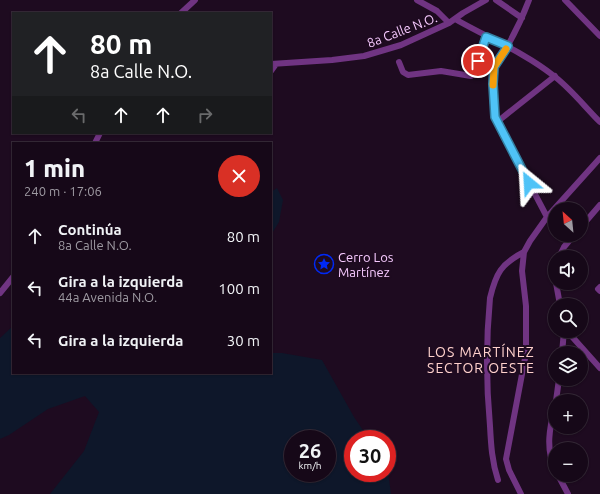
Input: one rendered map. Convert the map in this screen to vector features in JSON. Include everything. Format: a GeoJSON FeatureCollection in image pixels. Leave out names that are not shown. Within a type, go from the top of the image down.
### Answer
{"type":"FeatureCollection","features":[{"type":"Feature","properties":{"kind":"street"},"geometry":{"type":"LineString","coordinates":[[182,12],[195,0]]}},
{"type":"Feature","properties":{"kind":"street"},"geometry":{"type":"LineString","coordinates":[[417,0],[437,11],[449,23]]}},
{"type":"Feature","properties":{"kind":"street","name":"8a Calle N.O."},"geometry":{"type":"LineString","coordinates":[[274,64],[364,56],[401,45],[449,23],[472,7],[486,0]]}},
{"type":"Feature","properties":{"kind":"street"},"geometry":{"type":"LineString","coordinates":[[496,0],[522,18]]}},
{"type":"Feature","properties":{"kind":"street"},"geometry":{"type":"LineString","coordinates":[[528,0],[522,18],[508,46],[494,67],[494,111],[497,122],[547,217]]}},
{"type":"Feature","properties":{"kind":"street"},"geometry":{"type":"LineString","coordinates":[[565,0],[600,36]]}},
{"type":"Feature","properties":{"kind":"street"},"geometry":{"type":"LineString","coordinates":[[455,19],[486,37],[508,46],[555,76],[600,122]]}},
{"type":"Feature","properties":{"kind":"street"},"geometry":{"type":"LineString","coordinates":[[399,62],[403,72],[408,75],[441,71],[471,76],[486,37]]}},
{"type":"Feature","properties":{"kind":"street"},"geometry":{"type":"LineString","coordinates":[[497,122],[555,76]]}},
{"type":"Feature","properties":{"kind":"street"},"geometry":{"type":"LineString","coordinates":[[521,494],[509,470],[506,459],[526,353],[526,306],[522,264],[524,252],[547,217],[600,158]]}},
{"type":"Feature","properties":{"kind":"street"},"geometry":{"type":"LineString","coordinates":[[588,219],[600,205]]}},
{"type":"Feature","properties":{"kind":"street"},"geometry":{"type":"LineString","coordinates":[[498,480],[492,458],[488,406],[487,348],[490,298],[492,288],[503,266],[511,259],[524,252]]}},
{"type":"Feature","properties":{"kind":"street"},"geometry":{"type":"LineString","coordinates":[[0,293],[12,278]]}},
{"type":"Feature","properties":{"kind":"street"},"geometry":{"type":"LineString","coordinates":[[600,287],[598,289],[600,291]]}},
{"type":"Feature","properties":{"kind":"street"},"geometry":{"type":"LineString","coordinates":[[572,338],[600,368]]}},
{"type":"Feature","properties":{"kind":"street"},"geometry":{"type":"LineString","coordinates":[[562,482],[568,494]]}},
{"type":"Feature","properties":{"kind":"shaded area"},"geometry":{"type":"Polygon","coordinates":[[[277,188],[283,200],[279,222],[272,233],[272,191],[277,188]]]}},
{"type":"Feature","properties":{"kind":"shaded area"},"geometry":{"type":"Polygon","coordinates":[[[12,327],[12,374],[272,374],[272,353],[282,353],[322,360],[363,430],[344,430],[344,482],[389,482],[391,494],[50,494],[84,451],[99,412],[85,396],[48,409],[9,435],[0,439],[0,338],[12,327]]]}},
{"type":"Feature","properties":{"kind":"slow traffic"},"geometry":{"type":"LineString","coordinates":[[493,85],[494,67],[506,49]]}},
{"type":"Feature","properties":{"kind":"place","name":"Cerro Los Martínez"},"geometry":{"type":"Point","coordinates":[324,264]}},
{"type":"Feature","properties":{"kind":"district","name":"LOS MARTÍNEZ SECTOR OESTE"},"geometry":{"type":"Point","coordinates":[481,360]}},
{"type":"Feature","properties":{"kind":"route"},"geometry":{"type":"LineString","coordinates":[[478,61],[486,37],[508,46],[494,67],[494,111],[497,122],[529,183]]}}]}
